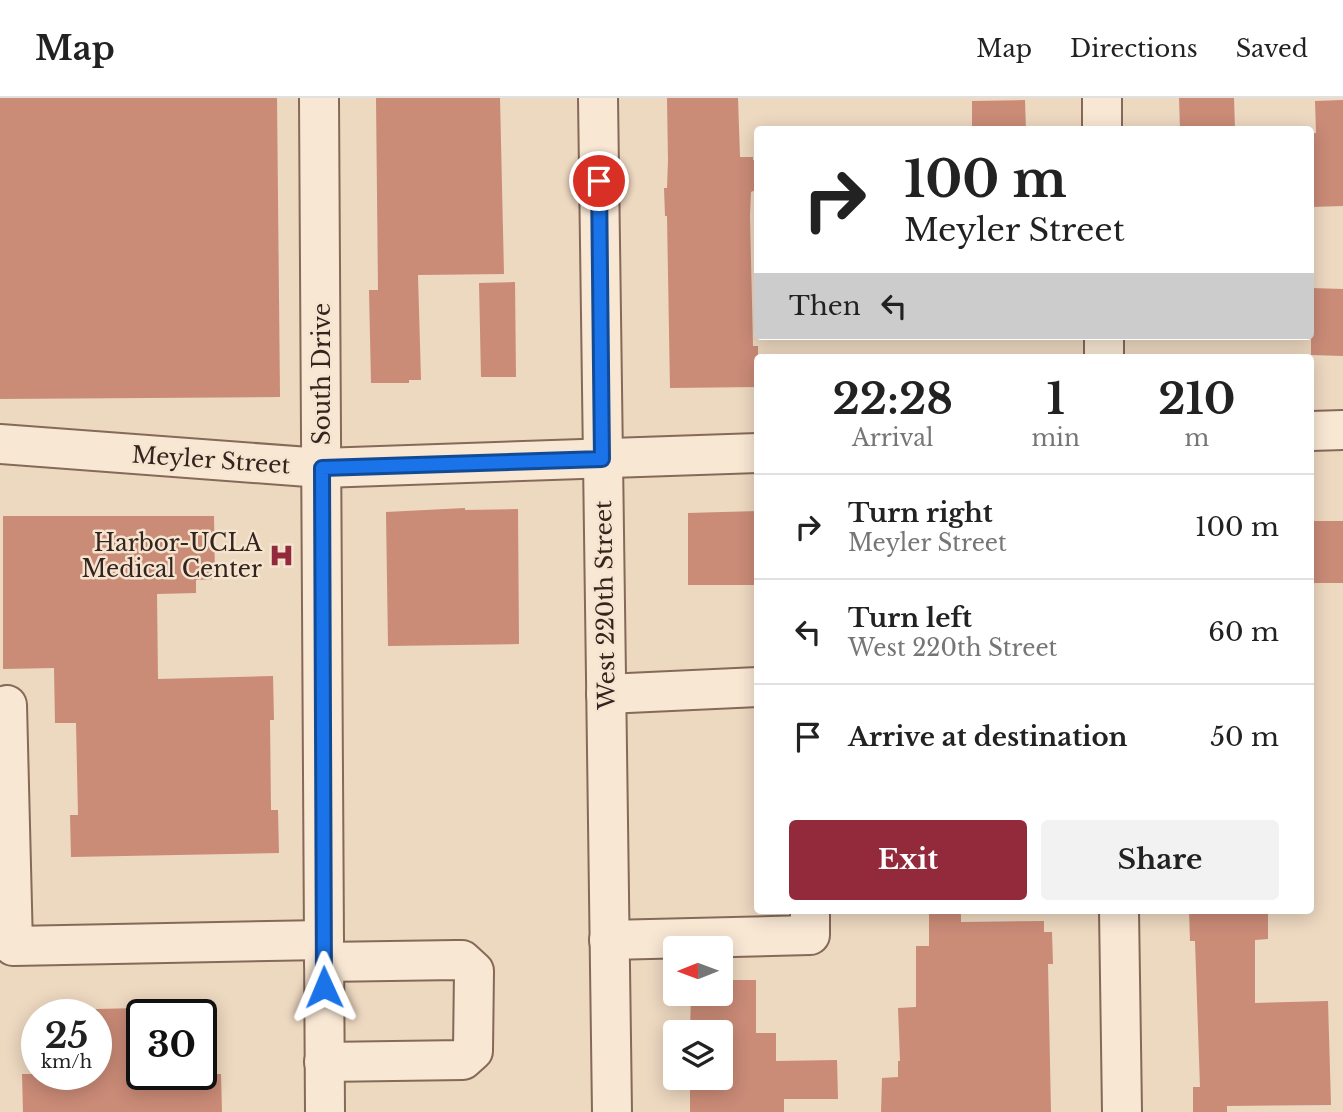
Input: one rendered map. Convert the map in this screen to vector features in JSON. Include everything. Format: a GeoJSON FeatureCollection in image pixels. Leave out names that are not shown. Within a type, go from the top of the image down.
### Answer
{"type":"FeatureCollection","features":[{"type":"Feature","properties":{"kind":"street","name":"South Drive"},"geometry":{"type":"LineString","coordinates":[[319,98],[325,1112]]}},
{"type":"Feature","properties":{"kind":"street","name":"West 220th Street"},"geometry":{"type":"LineString","coordinates":[[598,98],[612,1112]]}},
{"type":"Feature","properties":{"kind":"street"},"geometry":{"type":"LineString","coordinates":[[1102,98],[1102,126]]}},
{"type":"Feature","properties":{"kind":"street"},"geometry":{"type":"LineString","coordinates":[[1314,431],[1343,430]]}},
{"type":"Feature","properties":{"kind":"street","name":"Meyler Street"},"geometry":{"type":"LineString","coordinates":[[0,444],[322,468],[754,453]]}},
{"type":"Feature","properties":{"kind":"street"},"geometry":{"type":"LineString","coordinates":[[606,694],[754,687]]}},
{"type":"Feature","properties":{"kind":"street"},"geometry":{"type":"LineString","coordinates":[[7,705],[13,946],[324,951],[463,960],[474,971],[473,1051],[463,1060],[324,1062]]}},
{"type":"Feature","properties":{"kind":"street"},"geometry":{"type":"LineString","coordinates":[[610,940],[810,935],[810,914]]}},
{"type":"Feature","properties":{"kind":"street"},"geometry":{"type":"LineString","coordinates":[[1119,914],[1122,1112]]}},
{"type":"Feature","properties":{"kind":"building"},"geometry":{"type":"Polygon","coordinates":[[[0,98],[277,98],[280,397],[0,399],[0,98]]]}},
{"type":"Feature","properties":{"kind":"building"},"geometry":{"type":"Polygon","coordinates":[[[376,98],[500,98],[504,274],[418,275],[421,380],[409,380],[409,383],[371,383],[369,290],[378,290],[376,98]]]}},
{"type":"Feature","properties":{"kind":"building"},"geometry":{"type":"Polygon","coordinates":[[[667,98],[738,98],[740,157],[753,157],[754,160],[754,191],[751,192],[750,216],[753,346],[758,346],[758,354],[754,354],[754,387],[670,388],[667,216],[664,188],[667,188],[667,98]]]}},
{"type":"Feature","properties":{"kind":"building"},"geometry":{"type":"Polygon","coordinates":[[[1179,98],[1234,98],[1235,126],[1180,126],[1179,98]]]}},
{"type":"Feature","properties":{"kind":"building"},"geometry":{"type":"Polygon","coordinates":[[[1025,100],[1026,126],[972,126],[972,101],[1025,100]]]}},
{"type":"Feature","properties":{"kind":"building"},"geometry":{"type":"Polygon","coordinates":[[[1343,100],[1343,206],[1314,207],[1315,101],[1343,100]]]}},
{"type":"Feature","properties":{"kind":"building"},"geometry":{"type":"Polygon","coordinates":[[[515,282],[516,377],[481,377],[479,283],[515,282]]]}},
{"type":"Feature","properties":{"kind":"building"},"geometry":{"type":"Polygon","coordinates":[[[1314,288],[1343,289],[1343,356],[1311,354],[1311,340],[1314,340],[1314,288]]]}},
{"type":"Feature","properties":{"kind":"building"},"geometry":{"type":"Polygon","coordinates":[[[465,508],[518,509],[519,644],[388,646],[386,512],[465,508]]]}},
{"type":"Feature","properties":{"kind":"building"},"geometry":{"type":"Polygon","coordinates":[[[754,511],[754,585],[688,585],[688,513],[754,511]]]}},
{"type":"Feature","properties":{"kind":"building"},"geometry":{"type":"Polygon","coordinates":[[[3,516],[214,516],[215,579],[196,580],[196,593],[157,594],[158,679],[273,676],[274,720],[270,720],[271,810],[278,810],[279,853],[71,857],[70,815],[78,815],[76,723],[55,723],[54,668],[3,669],[3,516]]]}},
{"type":"Feature","properties":{"kind":"building"},"geometry":{"type":"Polygon","coordinates":[[[1314,521],[1343,521],[1343,583],[1314,583],[1314,521]]]}},
{"type":"Feature","properties":{"kind":"building"},"geometry":{"type":"Polygon","coordinates":[[[929,914],[961,914],[961,922],[1044,921],[1044,932],[1052,932],[1053,964],[1048,964],[1051,1112],[881,1112],[882,1078],[898,1077],[898,1008],[916,1007],[916,946],[929,946],[929,914]]]}},
{"type":"Feature","properties":{"kind":"building"},"geometry":{"type":"Polygon","coordinates":[[[1189,914],[1268,914],[1268,939],[1255,940],[1255,1003],[1328,1001],[1331,1105],[1227,1106],[1227,1112],[1193,1112],[1193,1087],[1200,1087],[1195,941],[1190,941],[1189,914]]]}},
{"type":"Feature","properties":{"kind":"building"},"geometry":{"type":"Polygon","coordinates":[[[733,980],[756,980],[756,1033],[776,1033],[776,1061],[837,1060],[838,1099],[784,1099],[784,1112],[690,1112],[690,1090],[733,1090],[733,1020],[690,1020],[691,1006],[733,1006],[733,980]]]}},
{"type":"Feature","properties":{"kind":"building"},"geometry":{"type":"Polygon","coordinates":[[[126,1008],[126,1090],[217,1090],[217,1074],[221,1074],[222,1112],[23,1112],[22,1090],[112,1090],[112,1009],[126,1008]]]}},
{"type":"Feature","properties":{"kind":"place","name":"Harbor-UCLA Medical Center"},"geometry":{"type":"Point","coordinates":[282,556]}},
{"type":"Feature","properties":{"kind":"route"},"geometry":{"type":"LineString","coordinates":[[324,987],[322,468],[602,459],[599,181]]}}]}
